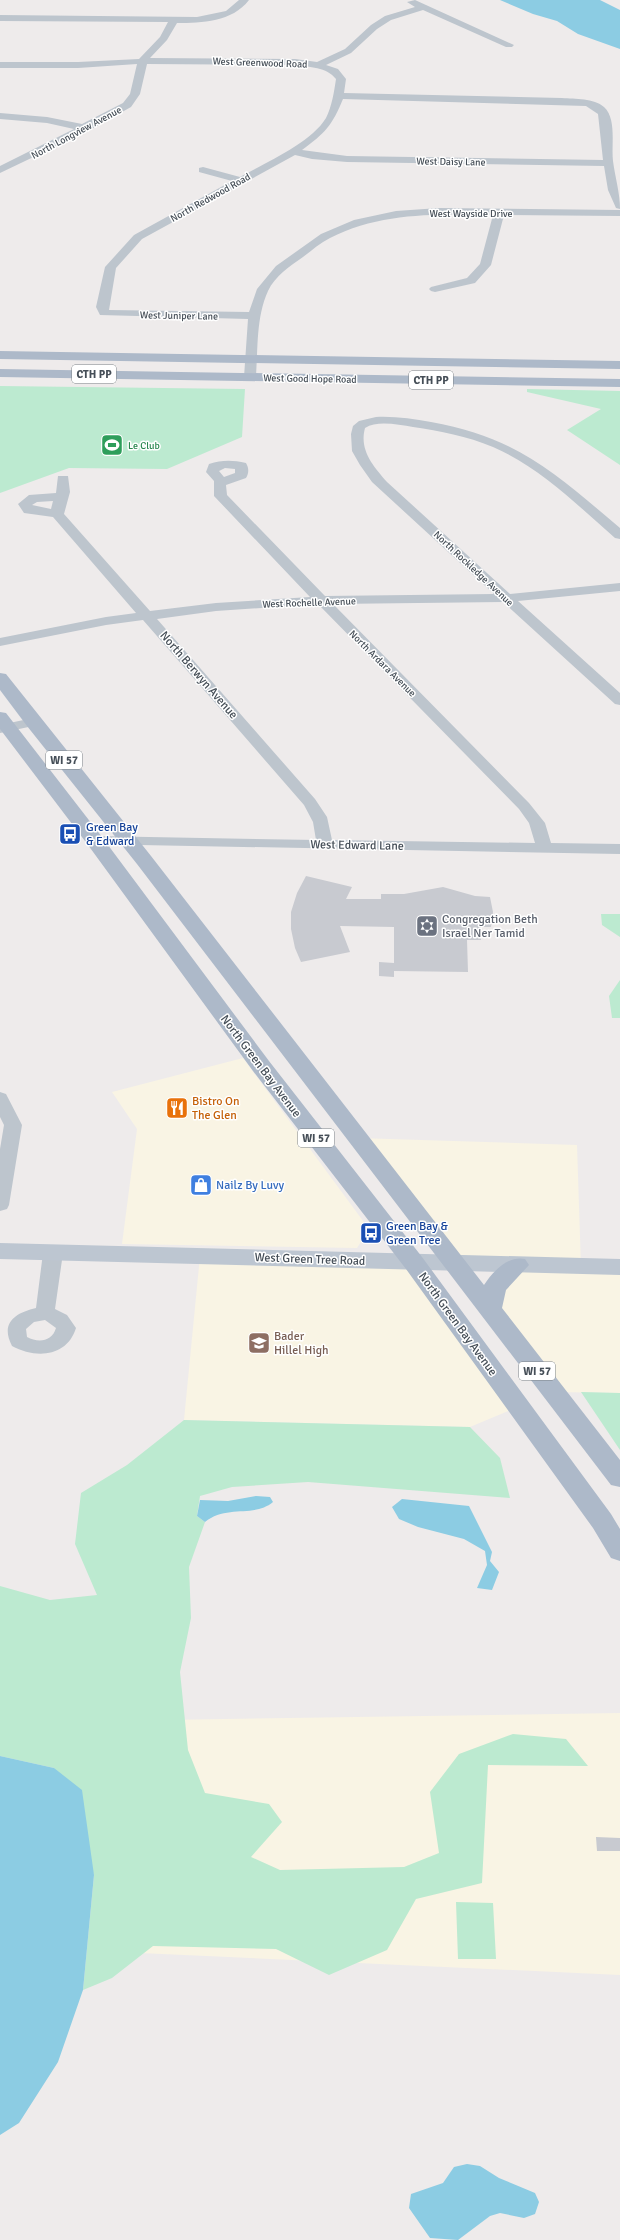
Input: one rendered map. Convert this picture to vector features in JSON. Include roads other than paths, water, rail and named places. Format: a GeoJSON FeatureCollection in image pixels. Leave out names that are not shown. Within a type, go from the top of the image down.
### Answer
{"type":"FeatureCollection","features":[{"type":"Feature","properties":{"kind":"main road","name":"West Good Hope Road"},"geometry":{"type":"LineString","coordinates":[[0,355],[620,365]]}},
{"type":"Feature","properties":{"kind":"main road","name":"West Good Hope Road"},"geometry":{"type":"LineString","coordinates":[[0,373],[620,383]]}},
{"type":"Feature","properties":{"kind":"main road","name":"WI 57"},"geometry":{"type":"LineString","coordinates":[[0,678],[33,722],[129,841],[620,1478]]}},
{"type":"Feature","properties":{"kind":"main road","name":"North Green Bay Avenue"},"geometry":{"type":"LineString","coordinates":[[3,724],[95,841],[261,1066],[414,1263],[602,1521],[620,1551]]}},
{"type":"Feature","properties":{"kind":"main road"},"geometry":{"type":"LineString","coordinates":[[490,1310],[495,1287],[517,1265]]}},
{"type":"Feature","properties":{"kind":"street"},"geometry":{"type":"LineString","coordinates":[[0,18],[174,20],[217,17],[237,9],[244,0]]}},
{"type":"Feature","properties":{"kind":"street"},"geometry":{"type":"LineString","coordinates":[[407,0],[509,45]]}},
{"type":"Feature","properties":{"kind":"street"},"geometry":{"type":"LineString","coordinates":[[318,65],[348,51],[374,27],[388,18],[424,7]]}},
{"type":"Feature","properties":{"kind":"street","name":"North Longview Avenue"},"geometry":{"type":"LineString","coordinates":[[0,170],[86,128],[127,105],[133,100],[143,60],[164,38],[174,20]]}},
{"type":"Feature","properties":{"kind":"street","name":"West Greenwood Road"},"geometry":{"type":"LineString","coordinates":[[0,65],[86,65],[143,60],[265,61],[318,65],[335,71],[341,79],[339,96]]}},
{"type":"Feature","properties":{"kind":"street"},"geometry":{"type":"LineString","coordinates":[[339,96],[562,101],[592,105],[600,109],[604,117],[608,163],[616,199],[620,206]]}},
{"type":"Feature","properties":{"kind":"street","name":"North Redwood Road"},"geometry":{"type":"LineString","coordinates":[[104,312],[102,307],[110,267],[138,237],[294,151],[318,133],[330,119],[339,96]]}},
{"type":"Feature","properties":{"kind":"street"},"geometry":{"type":"LineString","coordinates":[[0,116],[48,120],[86,128]]}},
{"type":"Feature","properties":{"kind":"street","name":"West Daisy Lane"},"geometry":{"type":"LineString","coordinates":[[294,151],[312,156],[347,159],[608,163]]}},
{"type":"Feature","properties":{"kind":"street"},"geometry":{"type":"LineString","coordinates":[[203,170],[240,180]]}},
{"type":"Feature","properties":{"kind":"street","name":"West Wayside Drive"},"geometry":{"type":"LineString","coordinates":[[250,377],[254,316],[263,290],[280,268],[325,236],[358,222],[396,214],[439,211],[499,213],[620,213]]}},
{"type":"Feature","properties":{"kind":"street"},"geometry":{"type":"LineString","coordinates":[[435,289],[471,281],[485,265],[499,213]]}},
{"type":"Feature","properties":{"kind":"street","name":"West Juniper Lane"},"geometry":{"type":"LineString","coordinates":[[104,312],[254,316]]}},
{"type":"Feature","properties":{"kind":"street","name":"North Rockledge Avenue"},"geometry":{"type":"LineString","coordinates":[[620,535],[553,480],[515,454],[494,443],[478,437],[435,427],[402,422],[365,422],[358,426],[358,445],[360,455],[373,475],[620,701]]}},
{"type":"Feature","properties":{"kind":"street"},"geometry":{"type":"LineString","coordinates":[[60,500],[52,496],[40,497],[30,500],[25,504],[29,510],[57,514],[63,492],[63,479]]}},
{"type":"Feature","properties":{"kind":"street","name":"North Ardara Avenue"},"geometry":{"type":"LineString","coordinates":[[221,481],[219,489],[230,507],[524,806],[537,823],[544,848]]}},
{"type":"Feature","properties":{"kind":"street","name":"North Berwyn Avenue"},"geometry":{"type":"LineString","coordinates":[[57,514],[310,802],[319,815],[324,828],[324,845]]}},
{"type":"Feature","properties":{"kind":"street","name":"West Rochelle Avenue"},"geometry":{"type":"LineString","coordinates":[[0,642],[98,622],[146,615],[278,602],[322,600],[506,598],[620,587]]}},
{"type":"Feature","properties":{"kind":"street"},"geometry":{"type":"LineString","coordinates":[[3,724],[33,722]]}},
{"type":"Feature","properties":{"kind":"street","name":"West Edward Lane"},"geometry":{"type":"LineString","coordinates":[[95,841],[620,849]]}},
{"type":"Feature","properties":{"kind":"street"},"geometry":{"type":"LineString","coordinates":[[0,1098],[13,1124],[0,1205]]}},
{"type":"Feature","properties":{"kind":"street","name":"West Green Tree Road"},"geometry":{"type":"LineString","coordinates":[[0,1251],[53,1254],[620,1267]]}},
{"type":"Feature","properties":{"kind":"street"},"geometry":{"type":"LineString","coordinates":[[45,1313],[53,1254]]}},
{"type":"Feature","properties":{"kind":"water"},"geometry":{"type":"Polygon","coordinates":[[[500,0],[600,0],[620,10],[620,49],[578,34],[557,21],[533,14],[500,0]]]}},
{"type":"Feature","properties":{"kind":"water"},"geometry":{"type":"Polygon","coordinates":[[[256,1496],[270,1497],[273,1502],[266,1507],[249,1511],[222,1514],[205,1522],[197,1516],[200,1500],[228,1501],[256,1496]]]}},
{"type":"Feature","properties":{"kind":"water"},"geometry":{"type":"Polygon","coordinates":[[[402,1499],[469,1506],[492,1552],[490,1561],[499,1572],[492,1590],[477,1588],[487,1565],[485,1551],[464,1539],[418,1527],[399,1519],[392,1507],[402,1499]]]}},
{"type":"Feature","properties":{"kind":"water"},"geometry":{"type":"Polygon","coordinates":[[[0,1756],[54,1768],[82,1790],[94,1875],[83,1990],[58,2062],[19,2123],[0,2135],[0,1756]]]}},
{"type":"Feature","properties":{"kind":"water"},"geometry":{"type":"Polygon","coordinates":[[[467,2164],[480,2166],[499,2178],[535,2193],[539,2202],[535,2214],[524,2218],[500,2213],[490,2216],[458,2240],[430,2238],[409,2208],[411,2194],[443,2183],[454,2167],[467,2164]]]}},
{"type":"Feature","properties":{"kind":"place","name":"Le Club"},"geometry":{"type":"Point","coordinates":[112,445]}},
{"type":"Feature","properties":{"kind":"place","name":"Green Bay & Edward"},"geometry":{"type":"Point","coordinates":[70,834]}},
{"type":"Feature","properties":{"kind":"place","name":"Congregation Beth Israel Ner Tamid"},"geometry":{"type":"Point","coordinates":[427,926]}},
{"type":"Feature","properties":{"kind":"place","name":"Bistro On The Glen"},"geometry":{"type":"Point","coordinates":[177,1108]}},
{"type":"Feature","properties":{"kind":"place","name":"Nailz By Luvy"},"geometry":{"type":"Point","coordinates":[201,1185]}},
{"type":"Feature","properties":{"kind":"place","name":"Green Bay & Green Tree"},"geometry":{"type":"Point","coordinates":[371,1233]}},
{"type":"Feature","properties":{"kind":"place","name":"Bader Hillel High"},"geometry":{"type":"Point","coordinates":[259,1343]}}]}
